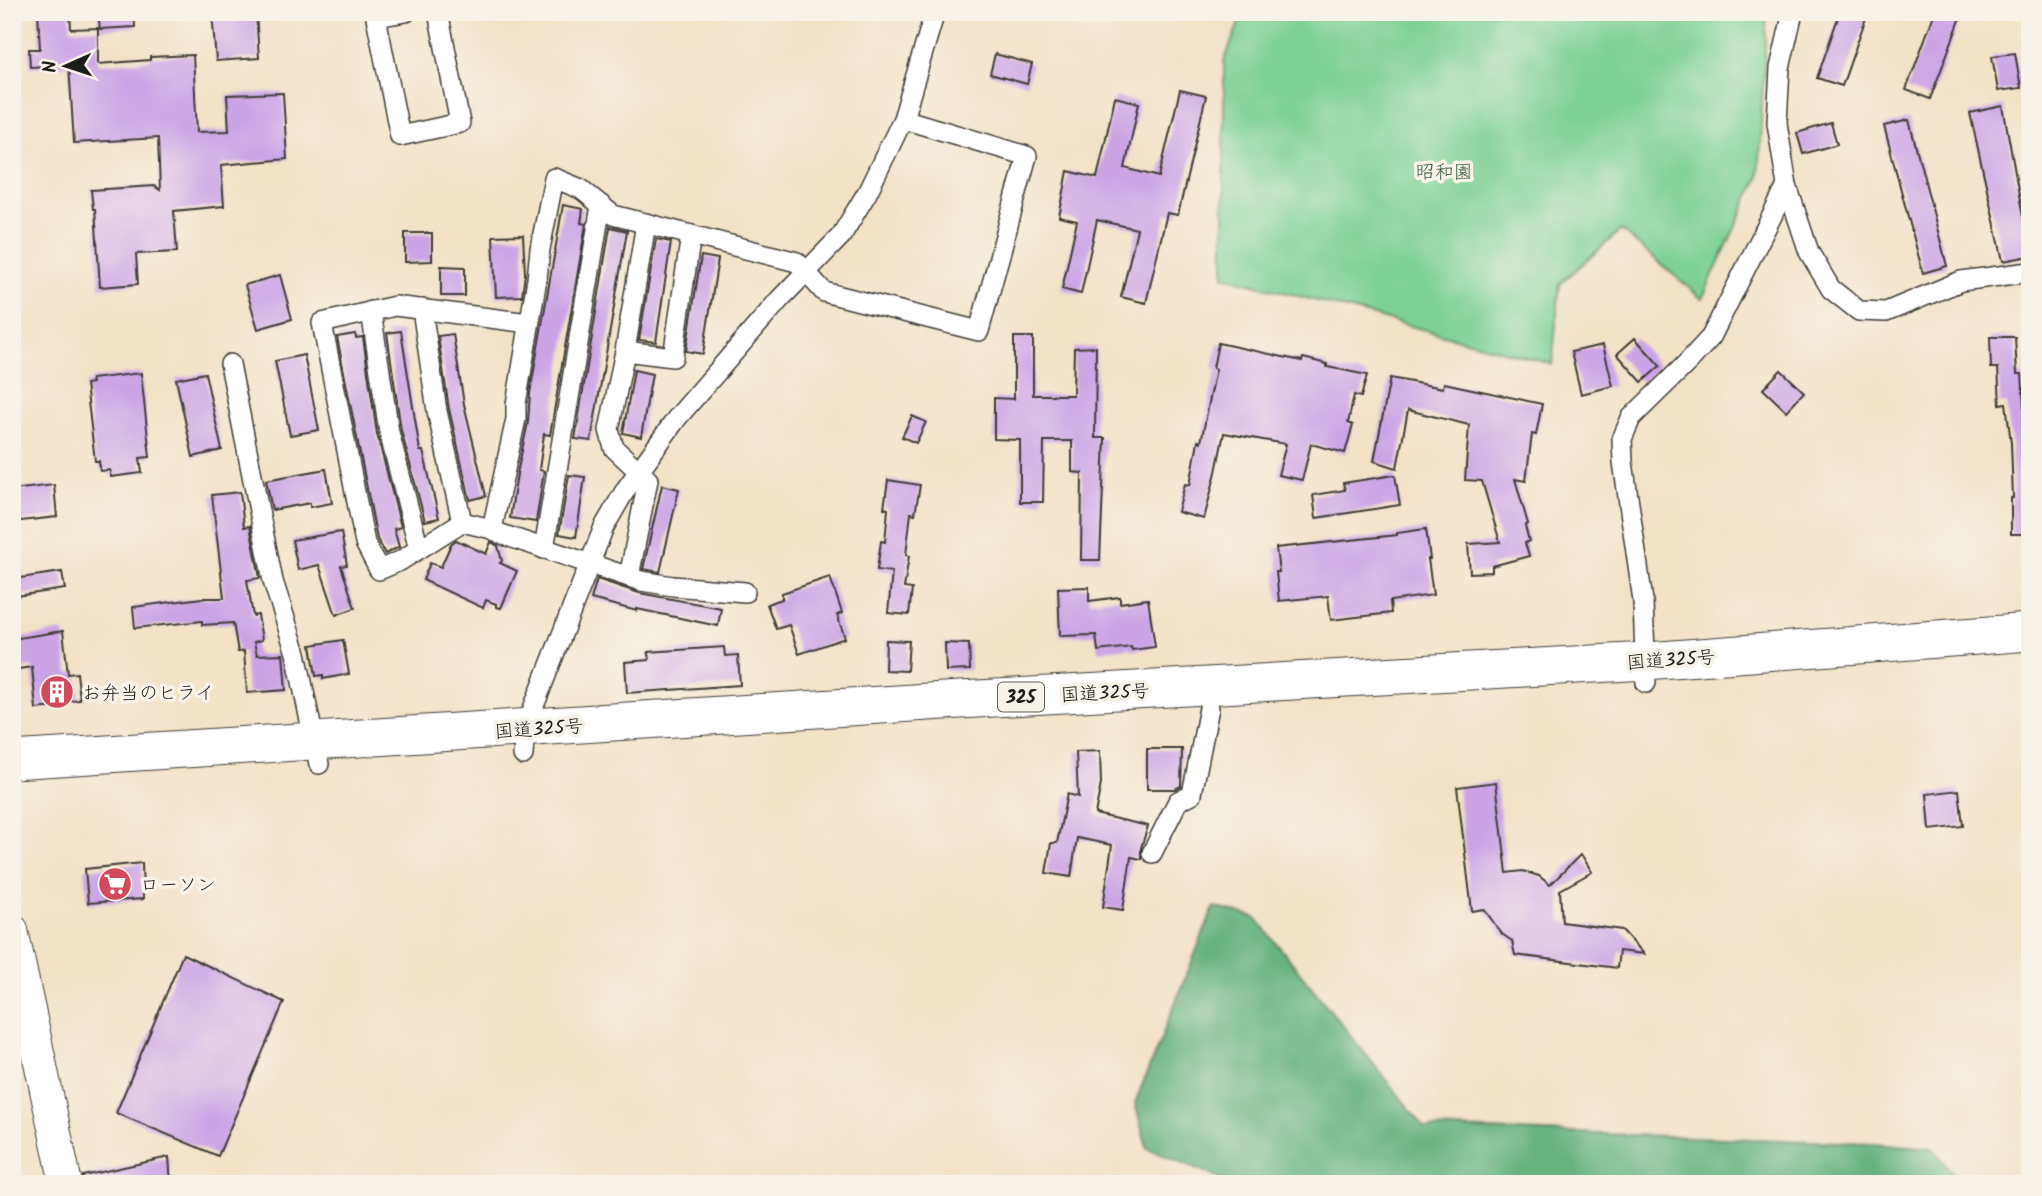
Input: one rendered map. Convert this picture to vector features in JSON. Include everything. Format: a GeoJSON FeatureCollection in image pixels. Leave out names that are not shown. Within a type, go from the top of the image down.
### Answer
{"type":"FeatureCollection","features":[{"type":"Feature","properties":{"kind":"highway","name":"国道325号"},"geometry":{"type":"LineString","coordinates":[[12,760],[316,753],[1209,708],[1646,672],[2030,632]]}},
{"type":"Feature","properties":{"kind":"highway","name":"国道325号"},"geometry":{"type":"LineString","coordinates":[[524,742],[974,699],[2030,657]]}},
{"type":"Feature","properties":{"kind":"highway","name":"国道325号"},"geometry":{"type":"LineString","coordinates":[[12,782],[316,753]]}},
{"type":"Feature","properties":{"kind":"main road"},"geometry":{"type":"LineString","coordinates":[[12,930],[66,1184]]}},
{"type":"Feature","properties":{"kind":"street"},"geometry":{"type":"LineString","coordinates":[[406,12],[376,15],[400,136],[460,123],[438,12]]}},
{"type":"Feature","properties":{"kind":"street"},"geometry":{"type":"LineString","coordinates":[[524,742],[604,527],[626,489],[677,418],[780,299],[841,236],[867,193],[903,119],[934,12]]}},
{"type":"Feature","properties":{"kind":"street"},"geometry":{"type":"LineString","coordinates":[[1793,12],[1780,68],[1777,123],[1787,186],[1809,252],[1831,289],[1859,311],[1886,312],[1961,281],[2030,272]]}},
{"type":"Feature","properties":{"kind":"street"},"geometry":{"type":"LineString","coordinates":[[492,529],[516,419],[540,249],[554,178],[581,189],[613,215],[797,262],[824,292],[979,331],[1027,156],[903,119]]}},
{"type":"Feature","properties":{"kind":"street"},"geometry":{"type":"LineString","coordinates":[[1646,672],[1643,601],[1622,439],[1631,418],[1711,337],[1787,186]]}},
{"type":"Feature","properties":{"kind":"street"},"geometry":{"type":"LineString","coordinates":[[544,549],[601,205]]}},
{"type":"Feature","properties":{"kind":"street"},"geometry":{"type":"LineString","coordinates":[[629,577],[648,480],[614,448],[609,430],[646,223]]}},
{"type":"Feature","properties":{"kind":"street"},"geometry":{"type":"LineString","coordinates":[[625,351],[673,357],[691,235]]}},
{"type":"Feature","properties":{"kind":"street"},"geometry":{"type":"LineString","coordinates":[[529,323],[395,306],[322,323],[365,543],[379,570],[400,561],[462,522],[492,529],[641,581],[745,592]]}},
{"type":"Feature","properties":{"kind":"street"},"geometry":{"type":"LineString","coordinates":[[422,309],[437,411],[462,522]]}},
{"type":"Feature","properties":{"kind":"street"},"geometry":{"type":"LineString","coordinates":[[371,311],[389,432],[419,549]]}},
{"type":"Feature","properties":{"kind":"street"},"geometry":{"type":"LineString","coordinates":[[230,364],[272,581],[296,653],[316,753]]}},
{"type":"Feature","properties":{"kind":"street"},"geometry":{"type":"LineString","coordinates":[[1152,853],[1178,801],[1192,794],[1209,708]]}},
{"type":"Feature","properties":{"kind":"green space","name":"昭和園"},"geometry":{"type":"Polygon","coordinates":[[[1243,12],[1767,12],[1758,178],[1702,299],[1621,230],[1560,284],[1552,364],[1224,276],[1224,62],[1243,12]]]}},
{"type":"Feature","properties":{"kind":"green space"},"geometry":{"type":"Polygon","coordinates":[[[1214,907],[1256,918],[1425,1128],[1873,1143],[1933,1148],[1961,1184],[1234,1184],[1147,1148],[1135,1103],[1214,907]]]}},
{"type":"Feature","properties":{"kind":"building"},"geometry":{"type":"Polygon","coordinates":[[[38,12],[70,12],[71,29],[98,28],[98,64],[193,55],[197,132],[229,131],[227,95],[283,93],[287,159],[221,165],[224,206],[174,211],[177,252],[136,254],[138,284],[100,287],[95,209],[91,190],[154,186],[160,190],[158,138],[74,143],[69,65],[30,67],[29,49],[40,49],[38,12]]]}},
{"type":"Feature","properties":{"kind":"building"},"geometry":{"type":"Polygon","coordinates":[[[98,12],[134,12],[135,27],[100,29],[98,12]]]}},
{"type":"Feature","properties":{"kind":"building"},"geometry":{"type":"Polygon","coordinates":[[[212,12],[256,12],[259,58],[216,61],[212,12]]]}},
{"type":"Feature","properties":{"kind":"building"},"geometry":{"type":"Polygon","coordinates":[[[1840,12],[1868,12],[1842,86],[1817,78],[1840,12]]]}},
{"type":"Feature","properties":{"kind":"building"},"geometry":{"type":"Polygon","coordinates":[[[1935,12],[1963,12],[1930,99],[1906,90],[1935,12]]]}},
{"type":"Feature","properties":{"kind":"building"},"geometry":{"type":"Polygon","coordinates":[[[2015,53],[2021,88],[1998,91],[1992,56],[2015,53]]]}},
{"type":"Feature","properties":{"kind":"building"},"geometry":{"type":"Polygon","coordinates":[[[995,54],[1032,64],[1027,84],[990,74],[995,54]]]}},
{"type":"Feature","properties":{"kind":"building"},"geometry":{"type":"Polygon","coordinates":[[[1180,90],[1206,96],[1178,215],[1167,213],[1146,303],[1121,297],[1137,229],[1097,220],[1081,294],[1062,289],[1077,221],[1059,217],[1068,171],[1097,178],[1115,97],[1139,103],[1125,168],[1159,177],[1180,90]]]}},
{"type":"Feature","properties":{"kind":"building"},"geometry":{"type":"Polygon","coordinates":[[[2003,106],[2030,256],[2003,261],[1970,113],[2003,106]]]}},
{"type":"Feature","properties":{"kind":"building"},"geometry":{"type":"Polygon","coordinates":[[[1909,120],[1947,266],[1923,273],[1884,126],[1909,120]]]}},
{"type":"Feature","properties":{"kind":"building"},"geometry":{"type":"Polygon","coordinates":[[[1831,123],[1837,144],[1803,154],[1797,133],[1831,123]]]}},
{"type":"Feature","properties":{"kind":"building"},"geometry":{"type":"Polygon","coordinates":[[[563,205],[583,209],[581,223],[586,224],[550,435],[544,434],[539,470],[544,471],[536,522],[510,518],[563,205]]]}},
{"type":"Feature","properties":{"kind":"building"},"geometry":{"type":"Polygon","coordinates":[[[610,227],[627,231],[591,441],[575,439],[610,227]]]}},
{"type":"Feature","properties":{"kind":"building"},"geometry":{"type":"Polygon","coordinates":[[[405,233],[432,233],[432,261],[405,262],[405,233]]]}},
{"type":"Feature","properties":{"kind":"building"},"geometry":{"type":"Polygon","coordinates":[[[523,235],[525,274],[522,296],[496,297],[493,236],[523,235]]]}},
{"type":"Feature","properties":{"kind":"building"},"geometry":{"type":"Polygon","coordinates":[[[656,239],[671,242],[656,342],[639,340],[656,239]]]}},
{"type":"Feature","properties":{"kind":"building"},"geometry":{"type":"Polygon","coordinates":[[[701,256],[718,259],[703,354],[686,351],[701,256]]]}},
{"type":"Feature","properties":{"kind":"building"},"geometry":{"type":"Polygon","coordinates":[[[441,266],[465,267],[465,296],[441,296],[441,266]]]}},
{"type":"Feature","properties":{"kind":"building"},"geometry":{"type":"Polygon","coordinates":[[[280,275],[292,319],[258,329],[245,285],[280,275]]]}},
{"type":"Feature","properties":{"kind":"building"},"geometry":{"type":"Polygon","coordinates":[[[401,331],[420,451],[423,451],[439,518],[425,521],[401,430],[387,333],[401,331]]]}},
{"type":"Feature","properties":{"kind":"building"},"geometry":{"type":"Polygon","coordinates":[[[355,334],[356,338],[363,337],[377,434],[401,527],[394,529],[399,547],[385,554],[377,539],[337,337],[355,334]]]}},
{"type":"Feature","properties":{"kind":"building"},"geometry":{"type":"Polygon","coordinates":[[[453,334],[464,404],[486,496],[470,500],[449,409],[438,336],[453,334]]]}},
{"type":"Feature","properties":{"kind":"building"},"geometry":{"type":"Polygon","coordinates":[[[1014,337],[1033,337],[1033,395],[1073,395],[1074,348],[1096,347],[1095,438],[1105,438],[1100,560],[1081,560],[1082,473],[1072,472],[1072,441],[1044,441],[1043,502],[1020,502],[1020,440],[994,439],[994,398],[1014,399],[1014,337]]]}},
{"type":"Feature","properties":{"kind":"building"},"geometry":{"type":"Polygon","coordinates":[[[1990,337],[2015,337],[2017,374],[2022,374],[2024,408],[2027,408],[2030,435],[2030,534],[2011,534],[2011,443],[2006,403],[2000,404],[1998,368],[1991,368],[1990,337]]]}},
{"type":"Feature","properties":{"kind":"building"},"geometry":{"type":"Polygon","coordinates":[[[1635,338],[1660,366],[1642,382],[1617,354],[1635,338]]]}},
{"type":"Feature","properties":{"kind":"building"},"geometry":{"type":"Polygon","coordinates":[[[1218,343],[1302,361],[1303,358],[1327,364],[1327,367],[1367,375],[1361,397],[1354,395],[1348,423],[1353,425],[1345,453],[1311,444],[1302,480],[1278,475],[1286,444],[1224,433],[1204,519],[1178,512],[1185,484],[1190,485],[1198,441],[1201,442],[1216,369],[1213,368],[1218,343]]]}},
{"type":"Feature","properties":{"kind":"building"},"geometry":{"type":"Polygon","coordinates":[[[1603,345],[1613,386],[1581,394],[1571,352],[1603,345]]]}},
{"type":"Feature","properties":{"kind":"building"},"geometry":{"type":"Polygon","coordinates":[[[304,355],[319,430],[290,435],[275,361],[304,355]]]}},
{"type":"Feature","properties":{"kind":"building"},"geometry":{"type":"Polygon","coordinates":[[[634,370],[652,374],[641,437],[623,433],[634,370]]]}},
{"type":"Feature","properties":{"kind":"building"},"geometry":{"type":"Polygon","coordinates":[[[1781,370],[1804,392],[1786,411],[1763,389],[1781,370]]]}},
{"type":"Feature","properties":{"kind":"building"},"geometry":{"type":"Polygon","coordinates":[[[141,373],[150,457],[140,458],[142,473],[110,477],[110,470],[100,471],[99,461],[95,461],[86,384],[92,383],[91,379],[141,373]]]}},
{"type":"Feature","properties":{"kind":"building"},"geometry":{"type":"Polygon","coordinates":[[[205,373],[222,450],[193,457],[176,379],[205,373]]]}},
{"type":"Feature","properties":{"kind":"building"},"geometry":{"type":"Polygon","coordinates":[[[1390,378],[1443,388],[1444,383],[1542,404],[1536,435],[1532,434],[1526,481],[1515,479],[1528,524],[1525,526],[1529,541],[1525,543],[1529,556],[1492,566],[1492,572],[1470,573],[1468,544],[1500,542],[1482,481],[1465,480],[1469,425],[1408,410],[1397,468],[1374,461],[1390,378]]]}},
{"type":"Feature","properties":{"kind":"building"},"geometry":{"type":"Polygon","coordinates":[[[912,416],[926,422],[916,443],[902,437],[912,416]]]}},
{"type":"Feature","properties":{"kind":"building"},"geometry":{"type":"Polygon","coordinates":[[[326,469],[332,503],[310,507],[310,503],[272,510],[266,480],[326,469]]]}},
{"type":"Feature","properties":{"kind":"building"},"geometry":{"type":"Polygon","coordinates":[[[569,475],[585,477],[576,537],[559,534],[569,475]]]}},
{"type":"Feature","properties":{"kind":"building"},"geometry":{"type":"Polygon","coordinates":[[[1395,475],[1400,505],[1316,518],[1313,495],[1345,490],[1343,483],[1395,475]]]}},
{"type":"Feature","properties":{"kind":"building"},"geometry":{"type":"Polygon","coordinates":[[[888,480],[920,485],[915,514],[911,513],[906,555],[909,556],[904,588],[912,589],[909,615],[888,613],[892,572],[877,570],[881,541],[885,542],[888,509],[884,508],[888,480]]]}},
{"type":"Feature","properties":{"kind":"building"},"geometry":{"type":"Polygon","coordinates":[[[54,485],[57,517],[12,522],[12,490],[54,485]]]}},
{"type":"Feature","properties":{"kind":"building"},"geometry":{"type":"Polygon","coordinates":[[[662,485],[679,489],[660,572],[643,569],[662,485]]]}},
{"type":"Feature","properties":{"kind":"building"},"geometry":{"type":"Polygon","coordinates":[[[240,492],[244,527],[250,526],[260,578],[247,580],[253,616],[258,615],[262,640],[254,642],[257,655],[283,654],[286,690],[247,693],[244,651],[238,652],[233,623],[202,625],[202,621],[135,628],[133,607],[202,598],[224,598],[212,495],[240,492]]]}},
{"type":"Feature","properties":{"kind":"building"},"geometry":{"type":"Polygon","coordinates":[[[1426,529],[1433,595],[1390,601],[1391,613],[1331,620],[1328,596],[1279,601],[1276,548],[1397,535],[1426,529]]]}},
{"type":"Feature","properties":{"kind":"building"},"geometry":{"type":"Polygon","coordinates":[[[341,532],[347,565],[341,566],[355,608],[336,615],[319,565],[298,570],[292,540],[341,532]]]}},
{"type":"Feature","properties":{"kind":"building"},"geometry":{"type":"Polygon","coordinates":[[[456,540],[486,554],[491,542],[498,546],[502,561],[500,563],[517,571],[501,608],[486,600],[483,608],[423,580],[430,563],[441,567],[451,544],[456,540]]]}},
{"type":"Feature","properties":{"kind":"building"},"geometry":{"type":"Polygon","coordinates":[[[62,572],[65,589],[16,596],[13,579],[62,572]]]}},
{"type":"Feature","properties":{"kind":"building"},"geometry":{"type":"Polygon","coordinates":[[[830,577],[842,613],[837,615],[845,638],[799,654],[789,625],[776,629],[767,604],[782,599],[782,593],[830,577]]]}},
{"type":"Feature","properties":{"kind":"building"},"geometry":{"type":"Polygon","coordinates":[[[597,579],[639,593],[721,608],[718,626],[637,611],[591,599],[597,579]]]}},
{"type":"Feature","properties":{"kind":"building"},"geometry":{"type":"Polygon","coordinates":[[[1089,587],[1089,601],[1120,597],[1120,603],[1148,599],[1155,647],[1098,651],[1096,635],[1060,636],[1058,588],[1089,587]]]}},
{"type":"Feature","properties":{"kind":"building"},"geometry":{"type":"Polygon","coordinates":[[[63,631],[68,674],[77,673],[80,700],[65,702],[65,706],[36,709],[32,667],[12,670],[12,639],[63,631]]]}},
{"type":"Feature","properties":{"kind":"building"},"geometry":{"type":"Polygon","coordinates":[[[343,640],[349,674],[323,679],[323,675],[316,676],[311,645],[343,640]]]}},
{"type":"Feature","properties":{"kind":"building"},"geometry":{"type":"Polygon","coordinates":[[[886,640],[909,641],[907,671],[885,670],[886,640]]]}},
{"type":"Feature","properties":{"kind":"building"},"geometry":{"type":"Polygon","coordinates":[[[945,643],[969,644],[970,670],[946,671],[945,643]]]}},
{"type":"Feature","properties":{"kind":"building"},"geometry":{"type":"Polygon","coordinates":[[[724,647],[725,656],[738,655],[740,685],[627,693],[625,662],[649,660],[648,652],[724,647]]]}},
{"type":"Feature","properties":{"kind":"building"},"geometry":{"type":"Polygon","coordinates":[[[1147,749],[1182,749],[1181,786],[1175,789],[1147,789],[1147,749]]]}},
{"type":"Feature","properties":{"kind":"building"},"geometry":{"type":"Polygon","coordinates":[[[1100,751],[1101,784],[1095,814],[1148,826],[1141,848],[1141,859],[1131,857],[1123,910],[1103,907],[1112,845],[1077,838],[1071,877],[1046,873],[1051,843],[1057,843],[1067,794],[1078,797],[1076,752],[1100,751]]]}},
{"type":"Feature","properties":{"kind":"building"},"geometry":{"type":"Polygon","coordinates":[[[1496,782],[1507,873],[1523,871],[1539,876],[1550,885],[1581,854],[1592,872],[1560,890],[1562,922],[1622,930],[1644,954],[1619,951],[1617,968],[1515,955],[1512,941],[1502,934],[1484,909],[1472,911],[1457,787],[1496,782]]]}},
{"type":"Feature","properties":{"kind":"building"},"geometry":{"type":"Polygon","coordinates":[[[1959,790],[1963,826],[1930,830],[1927,794],[1959,790]]]}},
{"type":"Feature","properties":{"kind":"building","name":"ローソン"},"geometry":{"type":"Polygon","coordinates":[[[142,863],[143,899],[88,903],[85,869],[142,863]]]}},
{"type":"Feature","properties":{"kind":"building"},"geometry":{"type":"Polygon","coordinates":[[[183,954],[284,1002],[218,1156],[116,1113],[183,954]]]}},
{"type":"Feature","properties":{"kind":"building"},"geometry":{"type":"Polygon","coordinates":[[[169,1157],[171,1184],[84,1184],[83,1176],[169,1157]]]}},
{"type":"Feature","properties":{"kind":"place","name":"お弁当のヒライ"},"geometry":{"type":"Point","coordinates":[57,692]}},
{"type":"Feature","properties":{"kind":"place","name":"ローソン"},"geometry":{"type":"Point","coordinates":[115,884]}}]}
